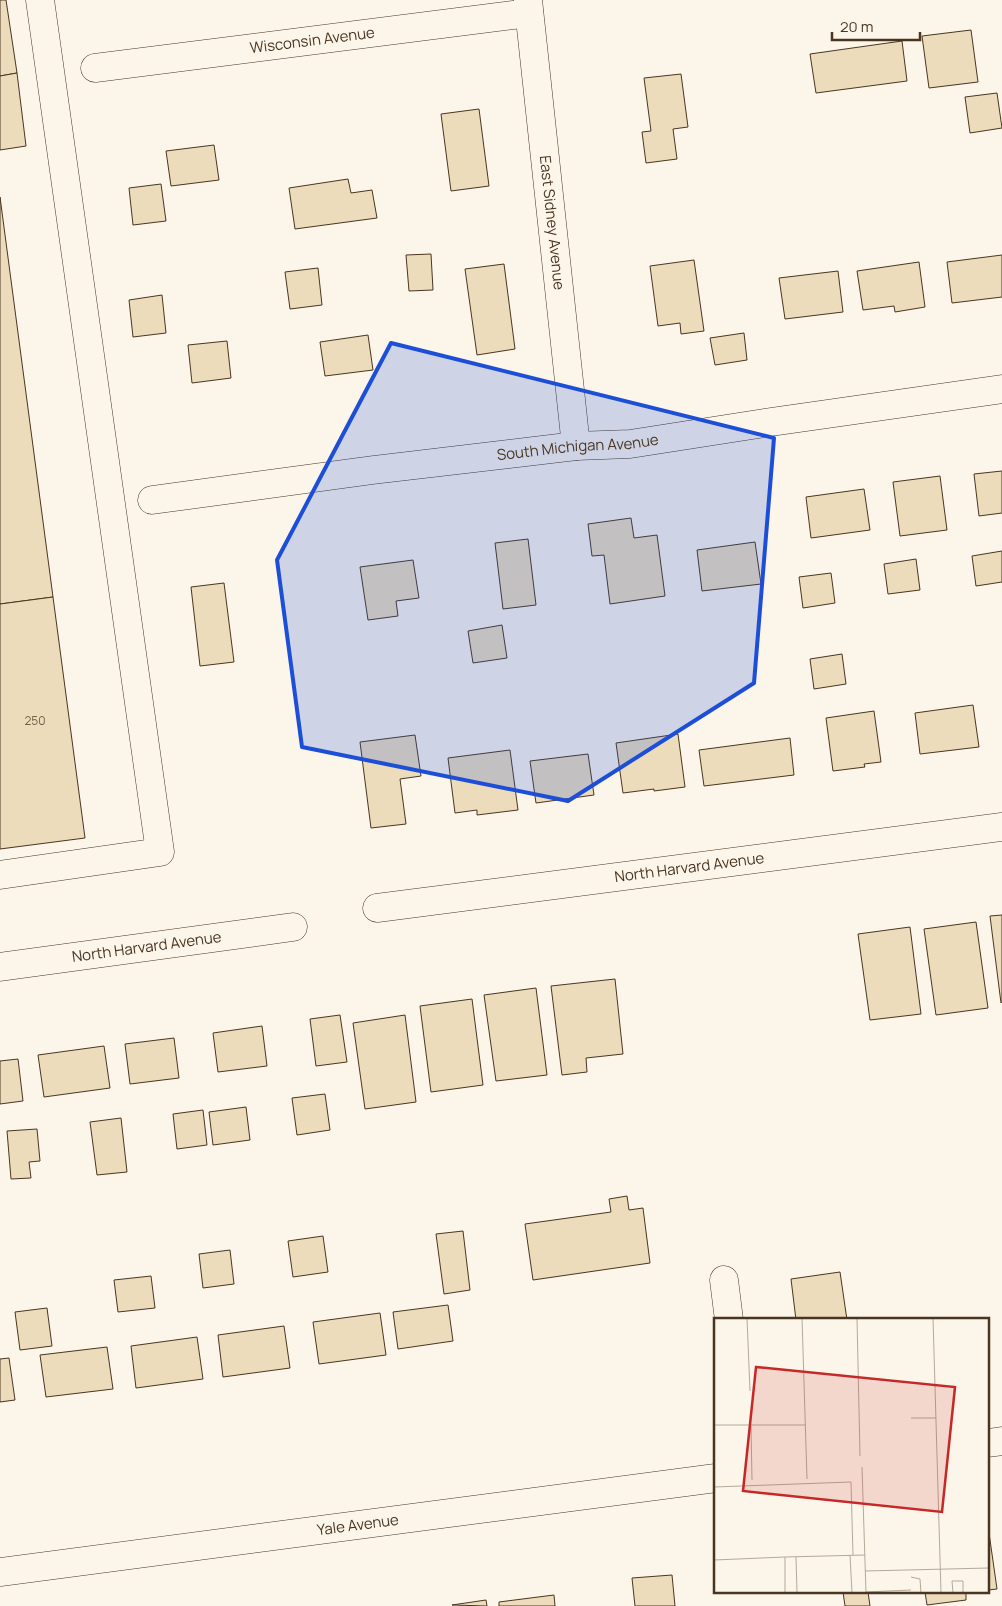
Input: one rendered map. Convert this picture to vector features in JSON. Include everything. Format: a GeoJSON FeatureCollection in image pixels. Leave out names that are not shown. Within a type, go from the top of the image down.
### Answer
{"type":"FeatureCollection","features":[{"type":"Feature","properties":{"kind":"street"},"geometry":{"type":"LineString","coordinates":[[0,875],[160,852],[40,0]]}},
{"type":"Feature","properties":{"kind":"street","name":"Wisconsin Avenue"},"geometry":{"type":"LineString","coordinates":[[95,68],[528,7]]}},
{"type":"Feature","properties":{"kind":"street","name":"East Sidney Avenue"},"geometry":{"type":"LineString","coordinates":[[528,7],[576,446]]}},
{"type":"Feature","properties":{"kind":"street","name":"South Michigan Avenue"},"geometry":{"type":"LineString","coordinates":[[152,500],[373,470],[576,446],[630,444],[1002,389]]}},
{"type":"Feature","properties":{"kind":"street","name":"North Harvard Avenue"},"geometry":{"type":"LineString","coordinates":[[377,908],[1002,827]]}},
{"type":"Feature","properties":{"kind":"street","name":"North Harvard Avenue"},"geometry":{"type":"LineString","coordinates":[[0,968],[293,927]]}},
{"type":"Feature","properties":{"kind":"street"},"geometry":{"type":"LineString","coordinates":[[724,1280],[729,1318]]}},
{"type":"Feature","properties":{"kind":"street","name":"Yale Avenue"},"geometry":{"type":"LineString","coordinates":[[0,1572],[714,1478]]}},
{"type":"Feature","properties":{"kind":"highlighted area"},"geometry":{"type":"Polygon","coordinates":[[[391,343],[774,438],[754,683],[568,801],[302,747],[277,560],[391,343]]]}},
{"type":"Feature","properties":{"kind":"building"},"geometry":{"type":"Polygon","coordinates":[[[0,0],[6,0],[17,73],[0,76],[0,0]]]}},
{"type":"Feature","properties":{"kind":"building"},"geometry":{"type":"Polygon","coordinates":[[[971,30],[978,82],[929,88],[922,36],[971,30]]]}},
{"type":"Feature","properties":{"kind":"building"},"geometry":{"type":"Polygon","coordinates":[[[902,41],[907,81],[816,93],[810,54],[902,41]]]}},
{"type":"Feature","properties":{"kind":"building"},"geometry":{"type":"Polygon","coordinates":[[[17,73],[26,146],[0,150],[0,76],[17,73]]]}},
{"type":"Feature","properties":{"kind":"building"},"geometry":{"type":"Polygon","coordinates":[[[681,74],[688,127],[673,129],[677,159],[646,163],[642,132],[651,131],[644,78],[681,74]]]}},
{"type":"Feature","properties":{"kind":"building"},"geometry":{"type":"Polygon","coordinates":[[[997,93],[1002,128],[970,133],[965,97],[997,93]]]}},
{"type":"Feature","properties":{"kind":"building"},"geometry":{"type":"Polygon","coordinates":[[[479,109],[489,186],[451,191],[441,114],[479,109]]]}},
{"type":"Feature","properties":{"kind":"building"},"geometry":{"type":"Polygon","coordinates":[[[214,145],[219,180],[171,186],[166,151],[214,145]]]}},
{"type":"Feature","properties":{"kind":"building"},"geometry":{"type":"Polygon","coordinates":[[[348,179],[351,193],[372,190],[377,218],[295,229],[289,188],[348,179]]]}},
{"type":"Feature","properties":{"kind":"building"},"geometry":{"type":"Polygon","coordinates":[[[161,184],[166,221],[133,225],[129,188],[161,184]]]}},
{"type":"Feature","properties":{"kind":"building"},"geometry":{"type":"Polygon","coordinates":[[[0,197],[53,597],[0,604],[0,197]]]}},
{"type":"Feature","properties":{"kind":"building"},"geometry":{"type":"Polygon","coordinates":[[[431,254],[433,290],[409,291],[406,255],[431,254]]]}},
{"type":"Feature","properties":{"kind":"building"},"geometry":{"type":"Polygon","coordinates":[[[1002,255],[1002,297],[952,303],[947,262],[1002,255]]]}},
{"type":"Feature","properties":{"kind":"building"},"geometry":{"type":"Polygon","coordinates":[[[694,260],[704,331],[681,334],[680,323],[658,326],[650,266],[694,260]]]}},
{"type":"Feature","properties":{"kind":"building"},"geometry":{"type":"Polygon","coordinates":[[[919,262],[925,307],[895,312],[894,306],[863,310],[857,271],[919,262]]]}},
{"type":"Feature","properties":{"kind":"building"},"geometry":{"type":"Polygon","coordinates":[[[504,264],[515,349],[477,355],[465,269],[504,264]]]}},
{"type":"Feature","properties":{"kind":"building"},"geometry":{"type":"Polygon","coordinates":[[[318,268],[322,305],[290,309],[285,272],[318,268]]]}},
{"type":"Feature","properties":{"kind":"building"},"geometry":{"type":"Polygon","coordinates":[[[838,271],[843,312],[785,319],[779,278],[838,271]]]}},
{"type":"Feature","properties":{"kind":"building"},"geometry":{"type":"Polygon","coordinates":[[[162,295],[166,333],[133,337],[129,300],[162,295]]]}},
{"type":"Feature","properties":{"kind":"building"},"geometry":{"type":"Polygon","coordinates":[[[744,333],[747,360],[715,365],[710,338],[744,333]]]}},
{"type":"Feature","properties":{"kind":"building"},"geometry":{"type":"Polygon","coordinates":[[[368,335],[373,370],[325,376],[320,342],[368,335]]]}},
{"type":"Feature","properties":{"kind":"building"},"geometry":{"type":"Polygon","coordinates":[[[227,341],[231,378],[192,383],[188,345],[227,341]]]}},
{"type":"Feature","properties":{"kind":"building"},"geometry":{"type":"Polygon","coordinates":[[[1002,471],[1002,513],[979,516],[974,474],[1002,471]]]}},
{"type":"Feature","properties":{"kind":"building"},"geometry":{"type":"Polygon","coordinates":[[[940,476],[947,530],[900,536],[893,482],[940,476]]]}},
{"type":"Feature","properties":{"kind":"building"},"geometry":{"type":"Polygon","coordinates":[[[864,489],[870,530],[811,538],[806,497],[864,489]]]}},
{"type":"Feature","properties":{"kind":"building"},"geometry":{"type":"Polygon","coordinates":[[[631,518],[634,538],[657,535],[665,596],[610,604],[604,555],[592,556],[588,524],[631,518]]]}},
{"type":"Feature","properties":{"kind":"building"},"geometry":{"type":"Polygon","coordinates":[[[528,539],[536,605],[503,609],[495,543],[528,539]]]}},
{"type":"Feature","properties":{"kind":"building"},"geometry":{"type":"Polygon","coordinates":[[[755,542],[761,584],[702,591],[697,550],[755,542]]]}},
{"type":"Feature","properties":{"kind":"building"},"geometry":{"type":"Polygon","coordinates":[[[1002,551],[1002,582],[976,586],[972,556],[1002,551]]]}},
{"type":"Feature","properties":{"kind":"building"},"geometry":{"type":"Polygon","coordinates":[[[916,559],[920,590],[888,594],[884,564],[916,559]]]}},
{"type":"Feature","properties":{"kind":"building"},"geometry":{"type":"Polygon","coordinates":[[[413,560],[419,598],[396,601],[398,616],[368,620],[360,567],[413,560]]]}},
{"type":"Feature","properties":{"kind":"building"},"geometry":{"type":"Polygon","coordinates":[[[831,573],[835,603],[803,608],[799,577],[831,573]]]}},
{"type":"Feature","properties":{"kind":"building"},"geometry":{"type":"Polygon","coordinates":[[[224,583],[234,662],[200,666],[191,587],[224,583]]]}},
{"type":"Feature","properties":{"kind":"building"},"geometry":{"type":"Polygon","coordinates":[[[53,597],[85,838],[0,849],[0,604],[53,597]]]}},
{"type":"Feature","properties":{"kind":"building"},"geometry":{"type":"Polygon","coordinates":[[[502,625],[507,658],[473,663],[468,631],[502,625]]]}},
{"type":"Feature","properties":{"kind":"building"},"geometry":{"type":"Polygon","coordinates":[[[842,654],[846,684],[814,689],[810,659],[842,654]]]}},
{"type":"Feature","properties":{"kind":"building"},"geometry":{"type":"Polygon","coordinates":[[[973,705],[979,747],[920,754],[915,713],[973,705]]]}},
{"type":"Feature","properties":{"kind":"building"},"geometry":{"type":"Polygon","coordinates":[[[874,711],[881,762],[864,764],[865,767],[833,771],[826,718],[874,711]]]}},
{"type":"Feature","properties":{"kind":"building"},"geometry":{"type":"Polygon","coordinates":[[[678,734],[685,787],[623,793],[616,743],[678,734]]]}},
{"type":"Feature","properties":{"kind":"building"},"geometry":{"type":"Polygon","coordinates":[[[415,735],[421,776],[400,779],[406,824],[371,828],[360,742],[415,735]]]}},
{"type":"Feature","properties":{"kind":"building"},"geometry":{"type":"Polygon","coordinates":[[[790,738],[794,775],[704,786],[699,750],[790,738]]]}},
{"type":"Feature","properties":{"kind":"building"},"geometry":{"type":"Polygon","coordinates":[[[510,750],[518,810],[477,815],[477,810],[455,813],[448,758],[510,750]]]}},
{"type":"Feature","properties":{"kind":"building"},"geometry":{"type":"Polygon","coordinates":[[[588,754],[594,795],[536,803],[530,761],[588,754]]]}},
{"type":"Feature","properties":{"kind":"building"},"geometry":{"type":"Polygon","coordinates":[[[1002,915],[1002,1002],[1001,1003],[990,916],[1002,915]]]}},
{"type":"Feature","properties":{"kind":"building"},"geometry":{"type":"Polygon","coordinates":[[[976,922],[988,1008],[936,1015],[924,929],[976,922]]]}},
{"type":"Feature","properties":{"kind":"building"},"geometry":{"type":"Polygon","coordinates":[[[910,927],[921,1014],[870,1020],[858,934],[910,927]]]}},
{"type":"Feature","properties":{"kind":"building"},"geometry":{"type":"Polygon","coordinates":[[[615,979],[623,1054],[586,1058],[587,1072],[562,1075],[551,986],[615,979]]]}},
{"type":"Feature","properties":{"kind":"building"},"geometry":{"type":"Polygon","coordinates":[[[536,988],[547,1075],[496,1081],[484,995],[536,988]]]}},
{"type":"Feature","properties":{"kind":"building"},"geometry":{"type":"Polygon","coordinates":[[[472,999],[483,1085],[431,1092],[420,1006],[472,999]]]}},
{"type":"Feature","properties":{"kind":"building"},"geometry":{"type":"Polygon","coordinates":[[[340,1015],[347,1062],[316,1066],[310,1019],[340,1015]]]}},
{"type":"Feature","properties":{"kind":"building"},"geometry":{"type":"Polygon","coordinates":[[[405,1015],[416,1102],[365,1109],[353,1023],[405,1015]]]}},
{"type":"Feature","properties":{"kind":"building"},"geometry":{"type":"Polygon","coordinates":[[[262,1026],[267,1066],[218,1072],[213,1033],[262,1026]]]}},
{"type":"Feature","properties":{"kind":"building"},"geometry":{"type":"Polygon","coordinates":[[[174,1038],[179,1078],[130,1084],[125,1044],[174,1038]]]}},
{"type":"Feature","properties":{"kind":"building"},"geometry":{"type":"Polygon","coordinates":[[[104,1046],[110,1088],[44,1097],[38,1055],[104,1046]]]}},
{"type":"Feature","properties":{"kind":"building"},"geometry":{"type":"Polygon","coordinates":[[[18,1059],[23,1101],[0,1104],[0,1061],[18,1059]]]}},
{"type":"Feature","properties":{"kind":"building"},"geometry":{"type":"Polygon","coordinates":[[[325,1094],[330,1130],[297,1135],[292,1098],[325,1094]]]}},
{"type":"Feature","properties":{"kind":"building"},"geometry":{"type":"Polygon","coordinates":[[[246,1107],[250,1140],[213,1145],[209,1112],[246,1107]]]}},
{"type":"Feature","properties":{"kind":"building"},"geometry":{"type":"Polygon","coordinates":[[[203,1110],[207,1145],[177,1149],[173,1114],[203,1110]]]}},
{"type":"Feature","properties":{"kind":"building"},"geometry":{"type":"Polygon","coordinates":[[[121,1118],[127,1172],[97,1175],[90,1122],[121,1118]]]}},
{"type":"Feature","properties":{"kind":"building"},"geometry":{"type":"Polygon","coordinates":[[[37,1129],[40,1161],[29,1162],[31,1178],[11,1179],[7,1131],[37,1129]]]}},
{"type":"Feature","properties":{"kind":"building"},"geometry":{"type":"Polygon","coordinates":[[[627,1196],[629,1210],[643,1208],[650,1263],[533,1280],[525,1224],[611,1212],[609,1199],[627,1196]]]}},
{"type":"Feature","properties":{"kind":"building"},"geometry":{"type":"Polygon","coordinates":[[[463,1231],[470,1290],[444,1294],[436,1234],[463,1231]]]}},
{"type":"Feature","properties":{"kind":"building"},"geometry":{"type":"Polygon","coordinates":[[[323,1236],[328,1272],[293,1277],[288,1241],[323,1236]]]}},
{"type":"Feature","properties":{"kind":"building"},"geometry":{"type":"Polygon","coordinates":[[[230,1250],[234,1284],[203,1288],[199,1254],[230,1250]]]}},
{"type":"Feature","properties":{"kind":"building"},"geometry":{"type":"Polygon","coordinates":[[[840,1272],[847,1318],[796,1318],[791,1279],[840,1272]]]}},
{"type":"Feature","properties":{"kind":"building"},"geometry":{"type":"Polygon","coordinates":[[[151,1276],[155,1308],[118,1312],[114,1280],[151,1276]]]}},
{"type":"Feature","properties":{"kind":"building"},"geometry":{"type":"Polygon","coordinates":[[[448,1305],[453,1341],[398,1349],[393,1312],[448,1305]]]}},
{"type":"Feature","properties":{"kind":"building"},"geometry":{"type":"Polygon","coordinates":[[[47,1308],[52,1346],[20,1350],[15,1312],[47,1308]]]}},
{"type":"Feature","properties":{"kind":"building"},"geometry":{"type":"Polygon","coordinates":[[[380,1313],[386,1355],[319,1364],[313,1322],[380,1313]]]}},
{"type":"Feature","properties":{"kind":"building"},"geometry":{"type":"Polygon","coordinates":[[[284,1326],[290,1368],[223,1377],[218,1335],[284,1326]]]}},
{"type":"Feature","properties":{"kind":"building"},"geometry":{"type":"Polygon","coordinates":[[[197,1337],[203,1379],[136,1388],[131,1346],[197,1337]]]}},
{"type":"Feature","properties":{"kind":"building"},"geometry":{"type":"Polygon","coordinates":[[[107,1347],[113,1389],[46,1397],[40,1355],[107,1347]]]}},
{"type":"Feature","properties":{"kind":"building"},"geometry":{"type":"Polygon","coordinates":[[[9,1358],[15,1400],[0,1402],[0,1359],[9,1358]]]}},
{"type":"Feature","properties":{"kind":"building"},"geometry":{"type":"Polygon","coordinates":[[[990,1540],[997,1589],[990,1590],[990,1540]]]}},
{"type":"Feature","properties":{"kind":"building"},"geometry":{"type":"Polygon","coordinates":[[[672,1575],[675,1606],[635,1606],[632,1578],[672,1575]]]}},
{"type":"Feature","properties":{"kind":"building"},"geometry":{"type":"Polygon","coordinates":[[[843,1594],[868,1594],[870,1606],[845,1606],[843,1594]]]}},
{"type":"Feature","properties":{"kind":"building"},"geometry":{"type":"Polygon","coordinates":[[[925,1594],[966,1594],[966,1600],[927,1605],[925,1594]]]}},
{"type":"Feature","properties":{"kind":"building"},"geometry":{"type":"Polygon","coordinates":[[[554,1595],[555,1606],[499,1606],[499,1602],[554,1595]]]}},
{"type":"Feature","properties":{"kind":"building"},"geometry":{"type":"Polygon","coordinates":[[[486,1600],[487,1606],[452,1605],[486,1600]]]}}]}
